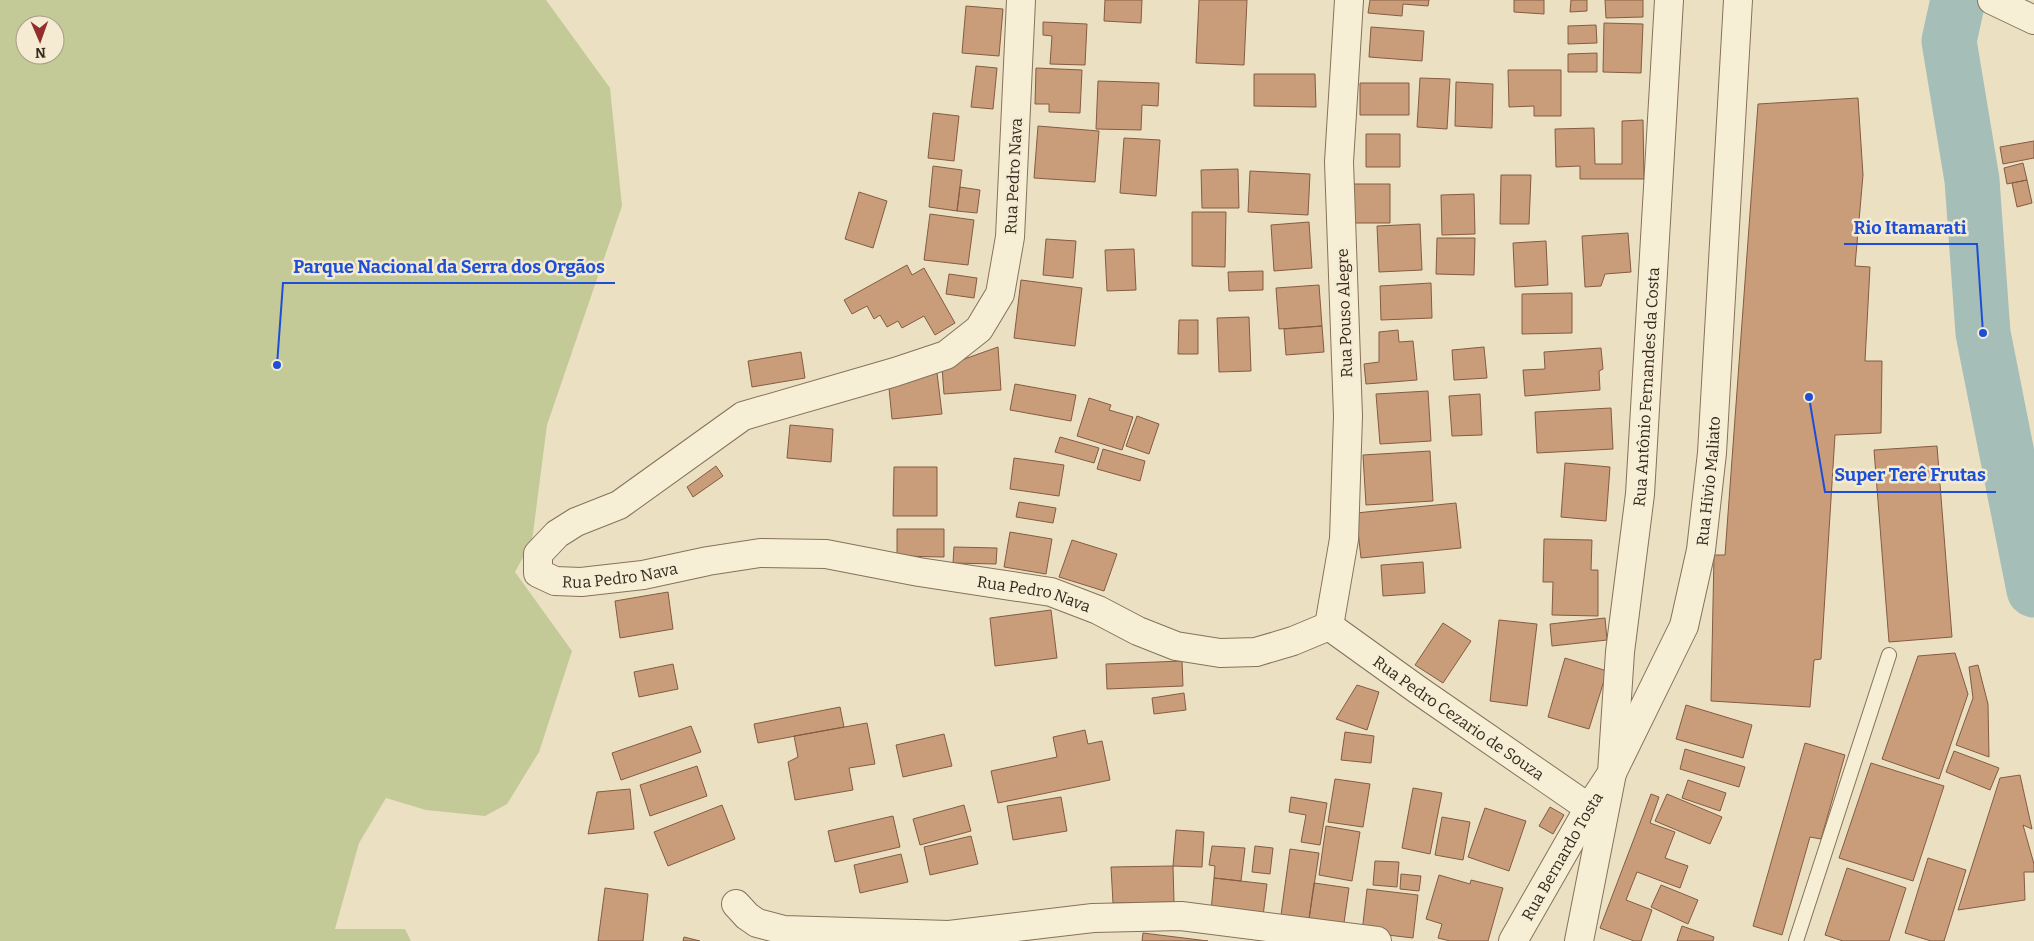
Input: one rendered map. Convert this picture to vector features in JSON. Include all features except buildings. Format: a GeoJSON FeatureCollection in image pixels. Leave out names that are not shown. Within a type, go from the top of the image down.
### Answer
{"type":"FeatureCollection","features":[{"type":"Feature","properties":{"kind":"street","name":"Rua Pedro Nava"},"geometry":{"type":"LineString","coordinates":[[1021,0],[1010,237],[1000,294],[979,329],[946,355],[895,372],[742,416],[619,505],[576,522],[557,534],[538,554],[538,572],[555,581],[581,582],[643,576],[708,561],[760,553],[826,554],[919,572],[1050,592],[1098,610],[1138,631],[1176,646],[1220,653],[1256,652],[1293,642],[1329,626]]}},
{"type":"Feature","properties":{"kind":"street","name":"Rua Pouso Alegre"},"geometry":{"type":"LineString","coordinates":[[1329,626],[1344,539],[1348,426],[1339,162],[1349,0]]}},
{"type":"Feature","properties":{"kind":"street","name":"Rua Antônio Fernandes da Costa"},"geometry":{"type":"LineString","coordinates":[[1612,773],[1620,652],[1640,494],[1669,0]]}},
{"type":"Feature","properties":{"kind":"street","name":"Rua Hivio Maliato"},"geometry":{"type":"LineString","coordinates":[[1579,941],[1612,773],[1684,626],[1701,550],[1712,453],[1738,0]]}},
{"type":"Feature","properties":{"kind":"street"},"geometry":{"type":"LineString","coordinates":[[1992,0],[2034,20]]}},
{"type":"Feature","properties":{"kind":"street","name":"Rua Pedro Cezario de Souza"},"geometry":{"type":"LineString","coordinates":[[1329,626],[1589,808]]}},
{"type":"Feature","properties":{"kind":"street","name":"Rua Bernardo Tosta"},"geometry":{"type":"LineString","coordinates":[[1513,941],[1589,808],[1612,773]]}},
{"type":"Feature","properties":{"kind":"street"},"geometry":{"type":"LineString","coordinates":[[736,904],[747,916],[757,923],[784,930],[948,935],[1093,918],[1180,916],[1377,941]]}},
{"type":"Feature","properties":{"kind":"lane"},"geometry":{"type":"LineString","coordinates":[[1796,941],[1889,655]]}},
{"type":"Feature","properties":{"kind":"green space"},"geometry":{"type":"Polygon","coordinates":[[[0,0],[546,0],[610,88],[622,206],[547,425],[532,541],[515,572],[572,651],[539,752],[507,804],[485,816],[426,810],[386,798],[359,843],[335,929],[405,929],[411,941],[0,941],[0,0]]]}},
{"type":"Feature","properties":{"kind":"waterway"},"geometry":{"type":"LineString","coordinates":[[1958,0],[1949,41],[1972,180],[1983,333],[2034,590]]}},
{"type":"Feature","properties":{"kind":"place","name":"Rio Itamarati"},"geometry":{"type":"Point","coordinates":[1983,333]}},
{"type":"Feature","properties":{"kind":"place","name":"Parque Nacional da Serra dos Orgãos"},"geometry":{"type":"Point","coordinates":[277,365]}},
{"type":"Feature","properties":{"kind":"place","name":"Super Terê Frutas"},"geometry":{"type":"Point","coordinates":[1809,397]}}]}
